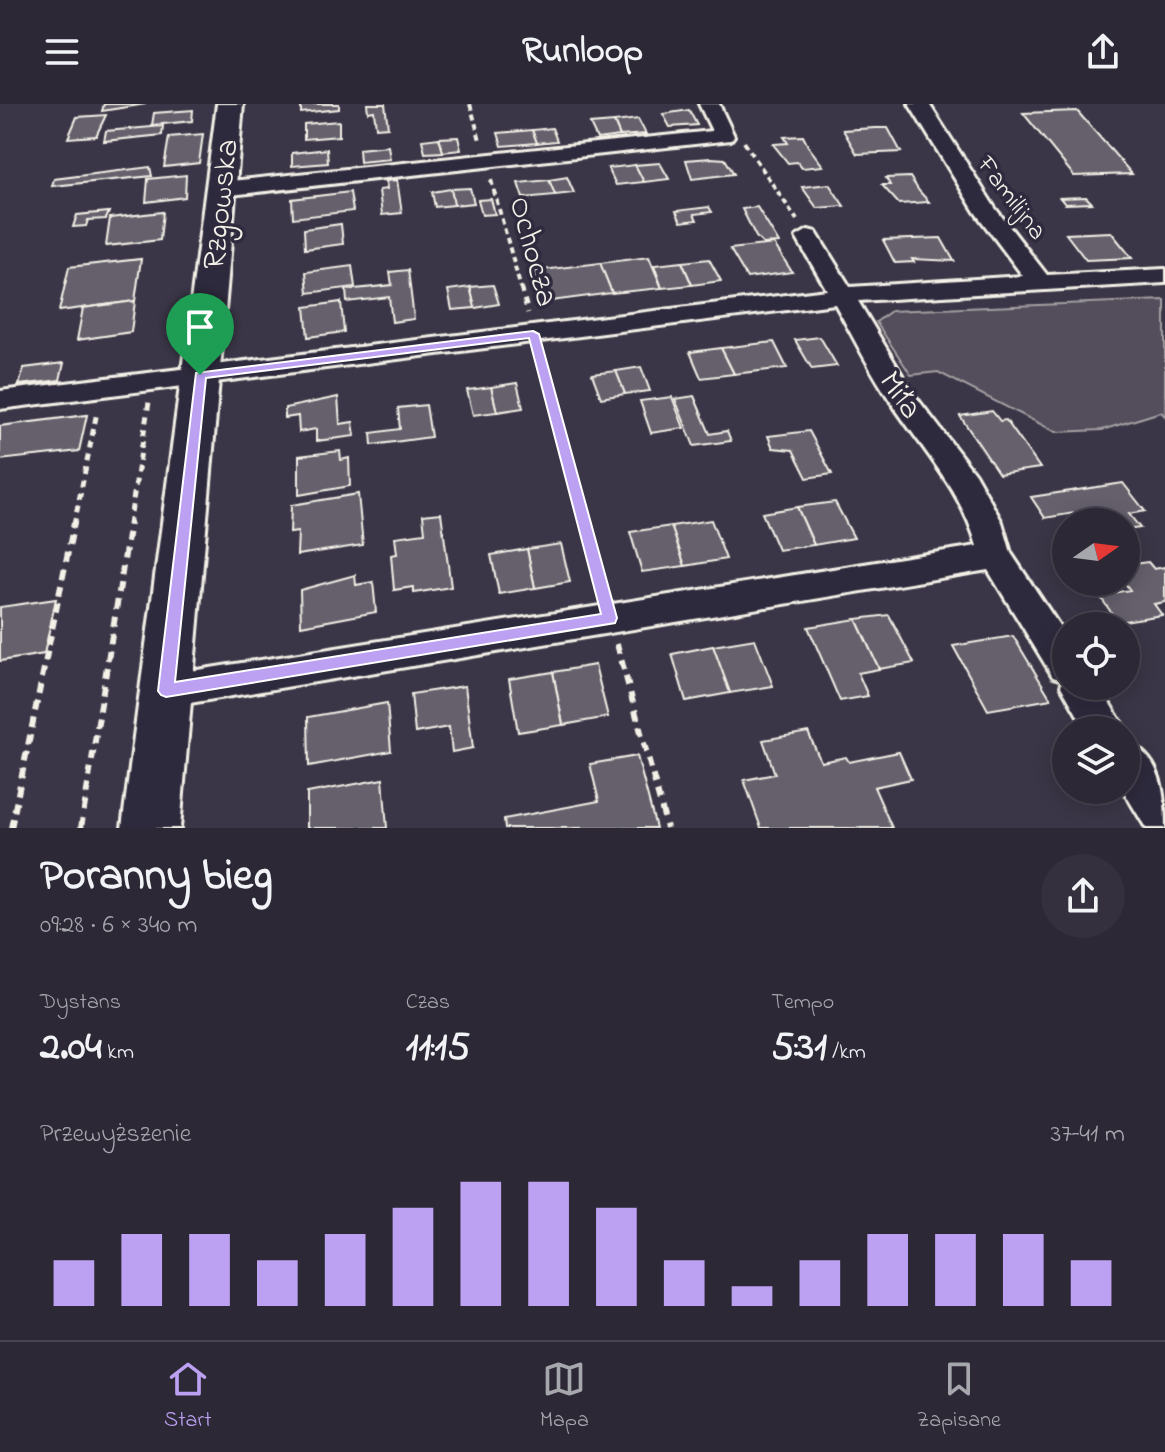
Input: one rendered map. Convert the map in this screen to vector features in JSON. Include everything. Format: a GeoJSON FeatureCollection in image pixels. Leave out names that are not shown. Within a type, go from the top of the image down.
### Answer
{"type":"FeatureCollection","features":[{"type":"Feature","properties":{"kind":"main road","name":"Rzgowska"},"geometry":{"type":"LineString","coordinates":[[151,828],[230,104]]}},
{"type":"Feature","properties":{"kind":"street"},"geometry":{"type":"LineString","coordinates":[[221,189],[724,136],[709,104]]}},
{"type":"Feature","properties":{"kind":"street","name":"Familijna"},"geometry":{"type":"LineString","coordinates":[[919,104],[986,212],[1013,243],[1039,281]]}},
{"type":"Feature","properties":{"kind":"street","name":"Miła"},"geometry":{"type":"LineString","coordinates":[[808,237],[902,398],[964,482],[986,522],[996,556],[1052,644]]}},
{"type":"Feature","properties":{"kind":"street"},"geometry":{"type":"LineString","coordinates":[[0,400],[845,296],[1039,281],[1165,276]]}},
{"type":"Feature","properties":{"kind":"street"},"geometry":{"type":"LineString","coordinates":[[166,691],[996,556]]}},
{"type":"Feature","properties":{"kind":"street"},"geometry":{"type":"LineString","coordinates":[[1140,782],[1165,822]]}},
{"type":"Feature","properties":{"kind":"path","name":"Ochocza"},"geometry":{"type":"LineString","coordinates":[[470,104],[667,828]]}},
{"type":"Feature","properties":{"kind":"path"},"geometry":{"type":"LineString","coordinates":[[724,136],[742,140],[751,147],[808,237]]}},
{"type":"Feature","properties":{"kind":"path"},"geometry":{"type":"LineString","coordinates":[[11,828],[101,387]]}},
{"type":"Feature","properties":{"kind":"path"},"geometry":{"type":"LineString","coordinates":[[81,828],[150,399]]}},
{"type":"Feature","properties":{"kind":"shaded area"},"geometry":{"type":"Polygon","coordinates":[[[1165,300],[1165,416],[1161,412],[1102,430],[1056,432],[938,372],[911,375],[876,322],[891,311],[1165,300]]]}},
{"type":"Feature","properties":{"kind":"building"},"geometry":{"type":"Polygon","coordinates":[[[104,104],[146,104],[102,111],[104,104]]]}},
{"type":"Feature","properties":{"kind":"building"},"geometry":{"type":"Polygon","coordinates":[[[301,104],[339,104],[339,109],[301,113],[301,104]]]}},
{"type":"Feature","properties":{"kind":"building"},"geometry":{"type":"Polygon","coordinates":[[[367,104],[385,104],[388,127],[376,128],[374,111],[368,112],[367,104]]]}},
{"type":"Feature","properties":{"kind":"building"},"geometry":{"type":"Polygon","coordinates":[[[193,110],[192,121],[152,125],[154,113],[193,110]]]}},
{"type":"Feature","properties":{"kind":"building"},"geometry":{"type":"Polygon","coordinates":[[[689,110],[697,125],[670,127],[663,114],[689,110]]]}},
{"type":"Feature","properties":{"kind":"building"},"geometry":{"type":"Polygon","coordinates":[[[1077,111],[1132,174],[1074,176],[1023,113],[1077,111]]]}},
{"type":"Feature","properties":{"kind":"building"},"geometry":{"type":"Polygon","coordinates":[[[106,115],[96,136],[68,138],[77,117],[106,115]]]}},
{"type":"Feature","properties":{"kind":"building"},"geometry":{"type":"Polygon","coordinates":[[[638,119],[646,134],[620,136],[614,122],[638,119]]]}},
{"type":"Feature","properties":{"kind":"building"},"geometry":{"type":"Polygon","coordinates":[[[339,121],[339,136],[304,139],[304,124],[339,121]]]}},
{"type":"Feature","properties":{"kind":"building"},"geometry":{"type":"Polygon","coordinates":[[[614,122],[620,136],[597,139],[590,124],[614,122]]]}},
{"type":"Feature","properties":{"kind":"building"},"geometry":{"type":"Polygon","coordinates":[[[163,126],[162,135],[104,141],[106,131],[163,126]]]}},
{"type":"Feature","properties":{"kind":"building"},"geometry":{"type":"Polygon","coordinates":[[[552,128],[557,141],[537,143],[532,130],[552,128]]]}},
{"type":"Feature","properties":{"kind":"building"},"geometry":{"type":"Polygon","coordinates":[[[888,128],[901,152],[857,154],[843,130],[888,128]]]}},
{"type":"Feature","properties":{"kind":"building"},"geometry":{"type":"Polygon","coordinates":[[[532,130],[537,143],[502,146],[498,133],[532,130]]]}},
{"type":"Feature","properties":{"kind":"building"},"geometry":{"type":"Polygon","coordinates":[[[203,134],[199,163],[164,167],[169,137],[203,134]]]}},
{"type":"Feature","properties":{"kind":"building"},"geometry":{"type":"Polygon","coordinates":[[[803,136],[823,166],[802,168],[797,162],[788,163],[773,144],[788,143],[784,137],[803,136]]]}},
{"type":"Feature","properties":{"kind":"building"},"geometry":{"type":"Polygon","coordinates":[[[458,137],[461,150],[443,152],[439,138],[458,137]]]}},
{"type":"Feature","properties":{"kind":"building"},"geometry":{"type":"Polygon","coordinates":[[[439,138],[443,152],[425,153],[422,140],[439,138]]]}},
{"type":"Feature","properties":{"kind":"building"},"geometry":{"type":"Polygon","coordinates":[[[388,146],[390,159],[360,162],[359,149],[388,146]]]}},
{"type":"Feature","properties":{"kind":"building"},"geometry":{"type":"Polygon","coordinates":[[[327,149],[328,163],[292,166],[292,153],[327,149]]]}},
{"type":"Feature","properties":{"kind":"building"},"geometry":{"type":"Polygon","coordinates":[[[725,159],[734,174],[692,179],[686,160],[725,159]]]}},
{"type":"Feature","properties":{"kind":"building"},"geometry":{"type":"Polygon","coordinates":[[[660,163],[669,179],[644,182],[635,165],[660,163]]]}},
{"type":"Feature","properties":{"kind":"building"},"geometry":{"type":"Polygon","coordinates":[[[635,165],[644,182],[616,185],[608,168],[635,165]]]}},
{"type":"Feature","properties":{"kind":"building"},"geometry":{"type":"Polygon","coordinates":[[[150,167],[152,176],[52,186],[54,179],[150,167]]]}},
{"type":"Feature","properties":{"kind":"building"},"geometry":{"type":"Polygon","coordinates":[[[186,175],[185,197],[146,202],[148,179],[186,175]]]}},
{"type":"Feature","properties":{"kind":"building"},"geometry":{"type":"Polygon","coordinates":[[[567,177],[574,193],[555,195],[549,180],[567,177]]]}},
{"type":"Feature","properties":{"kind":"building"},"geometry":{"type":"Polygon","coordinates":[[[910,177],[929,202],[899,204],[882,185],[890,185],[886,178],[910,177]]]}},
{"type":"Feature","properties":{"kind":"building"},"geometry":{"type":"Polygon","coordinates":[[[397,180],[402,213],[382,215],[379,190],[387,189],[386,181],[397,180]]]}},
{"type":"Feature","properties":{"kind":"building"},"geometry":{"type":"Polygon","coordinates":[[[549,180],[555,195],[523,198],[518,183],[549,180]]]}},
{"type":"Feature","properties":{"kind":"building"},"geometry":{"type":"Polygon","coordinates":[[[829,184],[844,206],[817,208],[802,187],[829,184]]]}},
{"type":"Feature","properties":{"kind":"building"},"geometry":{"type":"Polygon","coordinates":[[[470,188],[474,203],[454,205],[451,189],[470,188]]]}},
{"type":"Feature","properties":{"kind":"building"},"geometry":{"type":"Polygon","coordinates":[[[451,189],[454,205],[435,207],[432,192],[451,189]]]}},
{"type":"Feature","properties":{"kind":"building"},"geometry":{"type":"Polygon","coordinates":[[[350,192],[353,211],[293,218],[292,199],[350,192]]]}},
{"type":"Feature","properties":{"kind":"building"},"geometry":{"type":"Polygon","coordinates":[[[1086,197],[1092,203],[1065,204],[1060,198],[1086,197]]]}},
{"type":"Feature","properties":{"kind":"building"},"geometry":{"type":"Polygon","coordinates":[[[491,199],[495,214],[482,215],[478,200],[491,199]]]}},
{"type":"Feature","properties":{"kind":"building"},"geometry":{"type":"Polygon","coordinates":[[[709,207],[712,212],[694,214],[697,220],[681,222],[676,211],[709,207]]]}},
{"type":"Feature","properties":{"kind":"building"},"geometry":{"type":"Polygon","coordinates":[[[757,207],[779,243],[763,244],[756,237],[742,209],[757,207]]]}},
{"type":"Feature","properties":{"kind":"building"},"geometry":{"type":"Polygon","coordinates":[[[109,212],[106,219],[88,220],[86,226],[73,227],[77,215],[109,212]]]}},
{"type":"Feature","properties":{"kind":"building"},"geometry":{"type":"Polygon","coordinates":[[[163,212],[160,240],[106,246],[110,218],[163,212]]]}},
{"type":"Feature","properties":{"kind":"building"},"geometry":{"type":"Polygon","coordinates":[[[341,224],[343,244],[305,249],[304,229],[341,224]]]}},
{"type":"Feature","properties":{"kind":"building"},"geometry":{"type":"Polygon","coordinates":[[[1111,232],[1132,258],[1086,260],[1066,234],[1111,232]]]}},
{"type":"Feature","properties":{"kind":"building"},"geometry":{"type":"Polygon","coordinates":[[[941,238],[954,261],[912,259],[914,262],[895,263],[883,240],[941,238]]]}},
{"type":"Feature","properties":{"kind":"building"},"geometry":{"type":"Polygon","coordinates":[[[774,244],[792,272],[747,278],[730,249],[774,244]]]}},
{"type":"Feature","properties":{"kind":"building"},"geometry":{"type":"Polygon","coordinates":[[[649,257],[662,288],[612,293],[600,263],[649,257]]]}},
{"type":"Feature","properties":{"kind":"building"},"geometry":{"type":"Polygon","coordinates":[[[141,259],[135,301],[59,311],[69,267],[141,259]]]}},
{"type":"Feature","properties":{"kind":"building"},"geometry":{"type":"Polygon","coordinates":[[[709,259],[721,281],[692,285],[682,262],[709,259]]]}},
{"type":"Feature","properties":{"kind":"building"},"geometry":{"type":"Polygon","coordinates":[[[682,262],[692,285],[662,288],[654,265],[682,262]]]}},
{"type":"Feature","properties":{"kind":"building"},"geometry":{"type":"Polygon","coordinates":[[[600,263],[612,293],[544,302],[534,271],[600,263]]]}},
{"type":"Feature","properties":{"kind":"building"},"geometry":{"type":"Polygon","coordinates":[[[352,266],[355,287],[308,293],[306,272],[352,266]]]}},
{"type":"Feature","properties":{"kind":"building"},"geometry":{"type":"Polygon","coordinates":[[[408,270],[414,319],[392,322],[389,297],[347,302],[346,290],[392,285],[390,272],[408,270]]]}},
{"type":"Feature","properties":{"kind":"building"},"geometry":{"type":"Polygon","coordinates":[[[493,285],[499,304],[475,308],[470,287],[493,285]]]}},
{"type":"Feature","properties":{"kind":"building"},"geometry":{"type":"Polygon","coordinates":[[[470,287],[475,308],[452,310],[448,290],[470,287]]]}},
{"type":"Feature","properties":{"kind":"building"},"geometry":{"type":"Polygon","coordinates":[[[135,301],[131,332],[77,340],[83,308],[135,301]]]}},
{"type":"Feature","properties":{"kind":"building"},"geometry":{"type":"Polygon","coordinates":[[[341,302],[344,332],[308,337],[305,307],[341,302]]]}},
{"type":"Feature","properties":{"kind":"building"},"geometry":{"type":"Polygon","coordinates":[[[820,337],[837,366],[812,369],[795,340],[820,337]]]}},
{"type":"Feature","properties":{"kind":"building"},"geometry":{"type":"Polygon","coordinates":[[[774,342],[787,368],[734,374],[721,348],[774,342]]]}},
{"type":"Feature","properties":{"kind":"building"},"geometry":{"type":"Polygon","coordinates":[[[721,348],[734,374],[701,378],[690,352],[721,348]]]}},
{"type":"Feature","properties":{"kind":"building"},"geometry":{"type":"Polygon","coordinates":[[[64,363],[60,380],[19,385],[24,368],[64,363]]]}},
{"type":"Feature","properties":{"kind":"building"},"geometry":{"type":"Polygon","coordinates":[[[641,367],[650,391],[625,394],[616,371],[641,367]]]}},
{"type":"Feature","properties":{"kind":"building"},"geometry":{"type":"Polygon","coordinates":[[[616,371],[625,394],[601,398],[592,374],[616,371]]]}},
{"type":"Feature","properties":{"kind":"building"},"geometry":{"type":"Polygon","coordinates":[[[517,383],[523,408],[497,412],[491,387],[517,383]]]}},
{"type":"Feature","properties":{"kind":"building"},"geometry":{"type":"Polygon","coordinates":[[[491,387],[497,412],[473,415],[467,390],[491,387]]]}},
{"type":"Feature","properties":{"kind":"building"},"geometry":{"type":"Polygon","coordinates":[[[694,396],[710,434],[727,431],[731,441],[694,446],[675,399],[694,396]]]}},
{"type":"Feature","properties":{"kind":"building"},"geometry":{"type":"Polygon","coordinates":[[[338,397],[340,424],[353,422],[355,436],[316,441],[316,429],[299,432],[298,416],[285,418],[285,408],[338,397]]]}},
{"type":"Feature","properties":{"kind":"building"},"geometry":{"type":"Polygon","coordinates":[[[672,397],[684,428],[651,433],[640,401],[672,397]]]}},
{"type":"Feature","properties":{"kind":"building"},"geometry":{"type":"Polygon","coordinates":[[[426,405],[431,437],[372,445],[371,433],[400,429],[398,408],[426,405]]]}},
{"type":"Feature","properties":{"kind":"building"},"geometry":{"type":"Polygon","coordinates":[[[992,411],[1000,421],[1006,420],[1040,468],[999,474],[960,416],[992,411]]]}},
{"type":"Feature","properties":{"kind":"building"},"geometry":{"type":"Polygon","coordinates":[[[87,415],[79,451],[0,460],[0,426],[87,415]]]}},
{"type":"Feature","properties":{"kind":"building"},"geometry":{"type":"Polygon","coordinates":[[[809,431],[832,474],[807,478],[793,450],[773,448],[768,436],[809,431]]]}},
{"type":"Feature","properties":{"kind":"building"},"geometry":{"type":"Polygon","coordinates":[[[340,451],[341,460],[349,458],[350,486],[299,495],[299,456],[340,451]]]}},
{"type":"Feature","properties":{"kind":"building"},"geometry":{"type":"Polygon","coordinates":[[[1123,483],[1145,511],[1140,512],[1140,508],[1052,508],[1052,517],[1045,518],[1031,497],[1123,483]]]}},
{"type":"Feature","properties":{"kind":"building"},"geometry":{"type":"Polygon","coordinates":[[[358,494],[363,545],[297,555],[298,532],[290,533],[291,505],[358,494]]]}},
{"type":"Feature","properties":{"kind":"building"},"geometry":{"type":"Polygon","coordinates":[[[835,502],[854,538],[814,545],[797,507],[835,502]]]}},
{"type":"Feature","properties":{"kind":"building"},"geometry":{"type":"Polygon","coordinates":[[[797,507],[814,545],[778,550],[762,513],[797,507]]]}},
{"type":"Feature","properties":{"kind":"building"},"geometry":{"type":"Polygon","coordinates":[[[441,513],[451,587],[414,593],[413,587],[394,590],[391,555],[397,554],[395,537],[425,533],[423,515],[441,513]]]}},
{"type":"Feature","properties":{"kind":"building"},"geometry":{"type":"Polygon","coordinates":[[[711,520],[726,559],[685,566],[671,526],[711,520]]]}},
{"type":"Feature","properties":{"kind":"building"},"geometry":{"type":"Polygon","coordinates":[[[671,526],[685,566],[642,572],[630,532],[671,526]]]}},
{"type":"Feature","properties":{"kind":"building"},"geometry":{"type":"Polygon","coordinates":[[[561,544],[570,582],[535,588],[527,549],[561,544]]]}},
{"type":"Feature","properties":{"kind":"building"},"geometry":{"type":"Polygon","coordinates":[[[527,549],[535,588],[499,594],[491,555],[527,549]]]}},
{"type":"Feature","properties":{"kind":"building"},"geometry":{"type":"Polygon","coordinates":[[[1148,562],[1154,569],[1165,567],[1165,602],[1154,604],[1162,615],[1140,618],[1140,612],[1111,612],[1100,596],[1140,596],[1140,563],[1148,562]]]}},
{"type":"Feature","properties":{"kind":"building"},"geometry":{"type":"Polygon","coordinates":[[[355,575],[356,585],[373,582],[376,612],[301,626],[300,590],[355,575]]]}},
{"type":"Feature","properties":{"kind":"building"},"geometry":{"type":"Polygon","coordinates":[[[56,599],[44,654],[0,661],[0,607],[56,599]]]}},
{"type":"Feature","properties":{"kind":"building"},"geometry":{"type":"Polygon","coordinates":[[[889,615],[914,663],[879,669],[856,619],[889,615]]]}},
{"type":"Feature","properties":{"kind":"building"},"geometry":{"type":"Polygon","coordinates":[[[856,619],[879,669],[858,673],[868,696],[840,701],[808,627],[856,619]]]}},
{"type":"Feature","properties":{"kind":"building"},"geometry":{"type":"Polygon","coordinates":[[[1013,636],[1051,699],[988,710],[953,646],[1013,636]]]}},
{"type":"Feature","properties":{"kind":"building"},"geometry":{"type":"Polygon","coordinates":[[[755,639],[773,686],[730,693],[713,646],[755,639]]]}},
{"type":"Feature","properties":{"kind":"building"},"geometry":{"type":"Polygon","coordinates":[[[713,646],[730,693],[686,701],[672,654],[713,646]]]}},
{"type":"Feature","properties":{"kind":"building"},"geometry":{"type":"Polygon","coordinates":[[[595,665],[608,717],[563,725],[553,672],[595,665]]]}},
{"type":"Feature","properties":{"kind":"building"},"geometry":{"type":"Polygon","coordinates":[[[553,672],[563,725],[518,732],[509,679],[553,672]]]}},
{"type":"Feature","properties":{"kind":"building"},"geometry":{"type":"Polygon","coordinates":[[[465,686],[473,748],[452,752],[449,727],[415,733],[411,694],[465,686]]]}},
{"type":"Feature","properties":{"kind":"building"},"geometry":{"type":"Polygon","coordinates":[[[387,703],[391,751],[309,766],[308,717],[387,703]]]}},
{"type":"Feature","properties":{"kind":"building"},"geometry":{"type":"Polygon","coordinates":[[[808,732],[821,762],[846,757],[849,762],[899,752],[911,779],[874,787],[892,828],[761,828],[744,780],[775,774],[763,740],[808,732]]]}},
{"type":"Feature","properties":{"kind":"building"},"geometry":{"type":"Polygon","coordinates":[[[637,756],[656,828],[505,828],[504,819],[599,801],[590,764],[637,756]]]}},
{"type":"Feature","properties":{"kind":"building"},"geometry":{"type":"Polygon","coordinates":[[[383,779],[387,828],[307,828],[307,793],[383,779]]]}},
{"type":"Feature","properties":{"kind":"route"},"geometry":{"type":"LineString","coordinates":[[533,334],[610,618],[166,691],[200,375],[533,334]]}}]}
